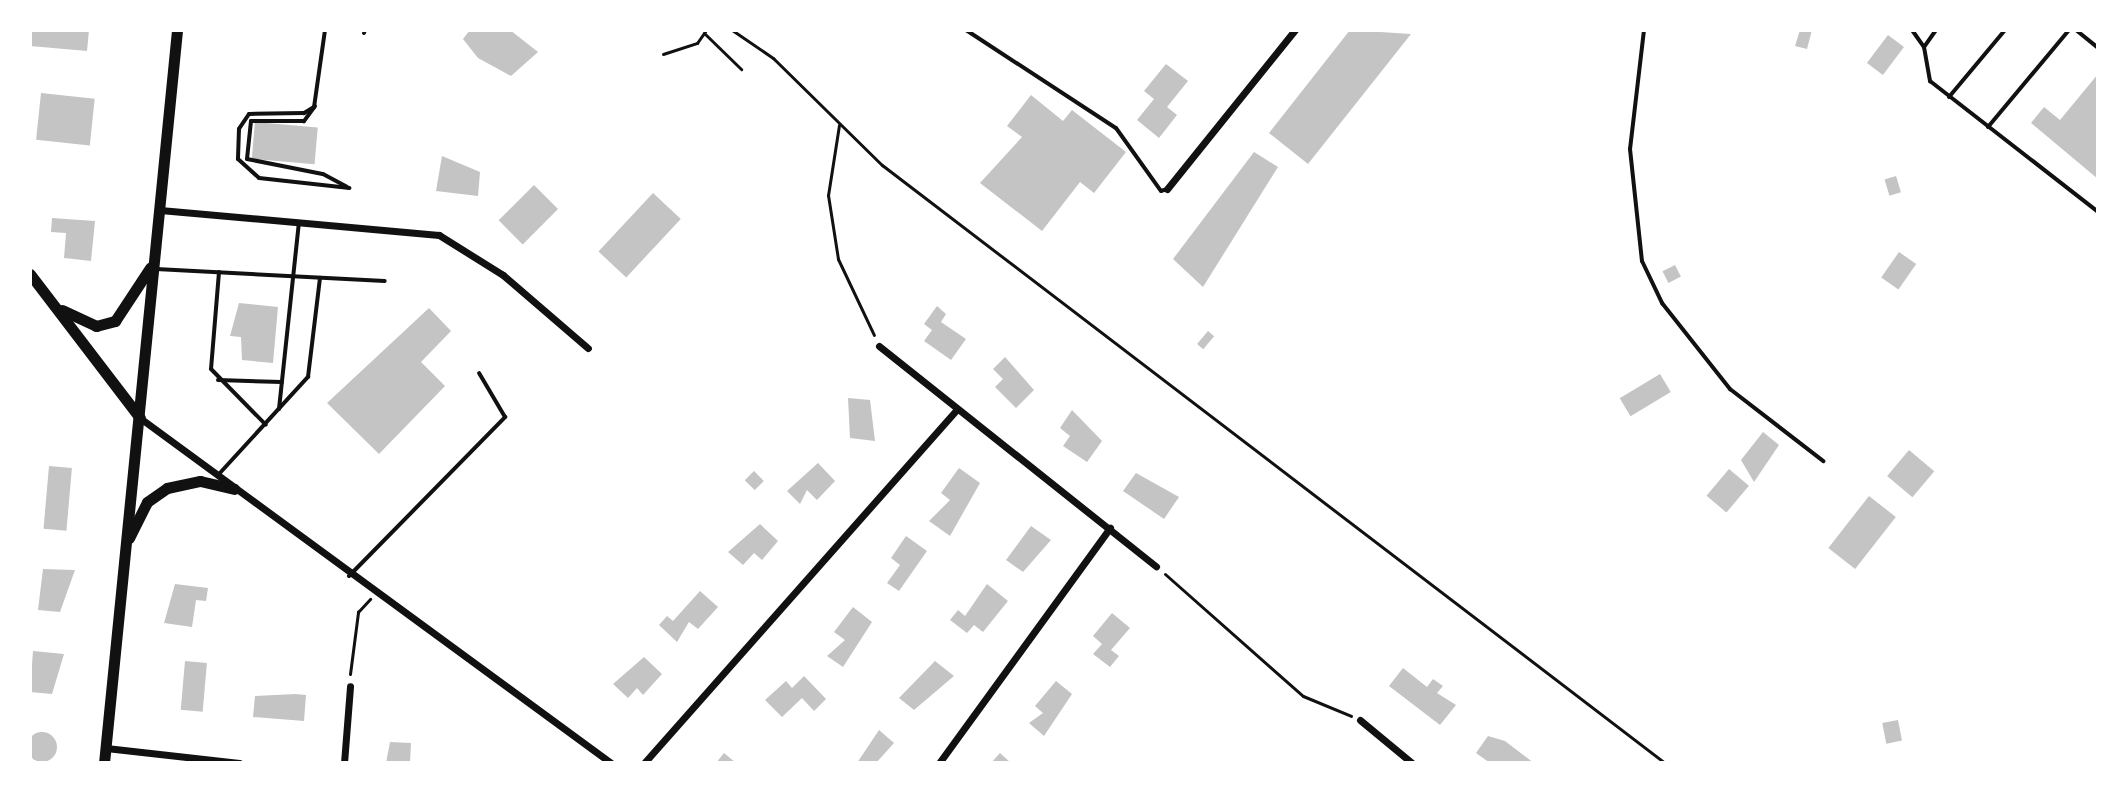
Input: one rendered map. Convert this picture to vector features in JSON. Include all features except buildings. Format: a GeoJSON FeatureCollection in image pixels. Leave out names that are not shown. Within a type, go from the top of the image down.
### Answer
{"type":"FeatureCollection","features":[{"type":"Feature","properties":{"kind":"main road"},"geometry":{"type":"LineString","coordinates":[[104,763],[177,30]]}},
{"type":"Feature","properties":{"kind":"main road"},"geometry":{"type":"LineString","coordinates":[[51,302],[86,324],[115,321],[130,308],[154,263]]}},
{"type":"Feature","properties":{"kind":"main road"},"geometry":{"type":"LineString","coordinates":[[30,274],[140,418]]}},
{"type":"Feature","properties":{"kind":"main road"},"geometry":{"type":"LineString","coordinates":[[125,546],[147,502],[167,488],[200,481],[234,489]]}},
{"type":"Feature","properties":{"kind":"street"},"geometry":{"type":"LineString","coordinates":[[1167,189],[1295,30]]}},
{"type":"Feature","properties":{"kind":"street"},"geometry":{"type":"LineString","coordinates":[[160,210],[439,235],[503,275],[588,348]]}},
{"type":"Feature","properties":{"kind":"street"},"geometry":{"type":"LineString","coordinates":[[879,346],[955,411],[1156,566]]}},
{"type":"Feature","properties":{"kind":"street"},"geometry":{"type":"LineString","coordinates":[[644,763],[955,411]]}},
{"type":"Feature","properties":{"kind":"street"},"geometry":{"type":"LineString","coordinates":[[140,418],[349,576],[611,763]]}},
{"type":"Feature","properties":{"kind":"street"},"geometry":{"type":"LineString","coordinates":[[939,763],[1110,528]]}},
{"type":"Feature","properties":{"kind":"street"},"geometry":{"type":"LineString","coordinates":[[344,763],[350,686]]}},
{"type":"Feature","properties":{"kind":"street"},"geometry":{"type":"LineString","coordinates":[[1360,720],[1412,763]]}},
{"type":"Feature","properties":{"kind":"street"},"geometry":{"type":"LineString","coordinates":[[106,748],[239,763]]}},
{"type":"Feature","properties":{"kind":"lane"},"geometry":{"type":"LineString","coordinates":[[315,104],[304,113],[249,114],[239,129],[238,159],[259,178],[349,188],[323,174],[247,159],[251,121],[304,121],[315,104],[325,30]]}},
{"type":"Feature","properties":{"kind":"lane"},"geometry":{"type":"LineString","coordinates":[[966,30],[1116,128],[1161,191],[1167,189]]}},
{"type":"Feature","properties":{"kind":"lane"},"geometry":{"type":"LineString","coordinates":[[1644,30],[1630,149],[1642,261],[1669,313],[1730,389],[1823,461]]}},
{"type":"Feature","properties":{"kind":"lane"},"geometry":{"type":"LineString","coordinates":[[1912,30],[1924,47],[1926,71],[1949,97],[2098,212]]}},
{"type":"Feature","properties":{"kind":"lane"},"geometry":{"type":"LineString","coordinates":[[1924,47],[1936,30]]}},
{"type":"Feature","properties":{"kind":"lane"},"geometry":{"type":"LineString","coordinates":[[1949,97],[2005,30]]}},
{"type":"Feature","properties":{"kind":"lane"},"geometry":{"type":"LineString","coordinates":[[1988,127],[2069,30]]}},
{"type":"Feature","properties":{"kind":"lane"},"geometry":{"type":"LineString","coordinates":[[2076,30],[2098,48]]}},
{"type":"Feature","properties":{"kind":"lane"},"geometry":{"type":"LineString","coordinates":[[279,411],[299,221]]}},
{"type":"Feature","properties":{"kind":"lane"},"geometry":{"type":"LineString","coordinates":[[154,263],[219,272],[385,281]]}},
{"type":"Feature","properties":{"kind":"lane"},"geometry":{"type":"LineString","coordinates":[[219,272],[209,360],[218,380],[266,425]]}},
{"type":"Feature","properties":{"kind":"lane"},"geometry":{"type":"LineString","coordinates":[[217,476],[279,411],[314,360],[320,278]]}},
{"type":"Feature","properties":{"kind":"lane"},"geometry":{"type":"LineString","coordinates":[[349,576],[505,417],[479,373]]}},
{"type":"Feature","properties":{"kind":"lane"},"geometry":{"type":"LineString","coordinates":[[218,380],[282,382]]}},
{"type":"Feature","properties":{"kind":"path"},"geometry":{"type":"LineString","coordinates":[[732,30],[773,58],[839,125],[937,208],[1665,763]]}},
{"type":"Feature","properties":{"kind":"path"},"geometry":{"type":"LineString","coordinates":[[663,54],[705,32],[741,69]]}},
{"type":"Feature","properties":{"kind":"path"},"geometry":{"type":"LineString","coordinates":[[839,125],[828,195],[838,259],[879,346]]}},
{"type":"Feature","properties":{"kind":"path"},"geometry":{"type":"LineString","coordinates":[[1156,566],[1303,696],[1360,720]]}},
{"type":"Feature","properties":{"kind":"path"},"geometry":{"type":"LineString","coordinates":[[350,686],[358,612],[375,594]]}}]}
